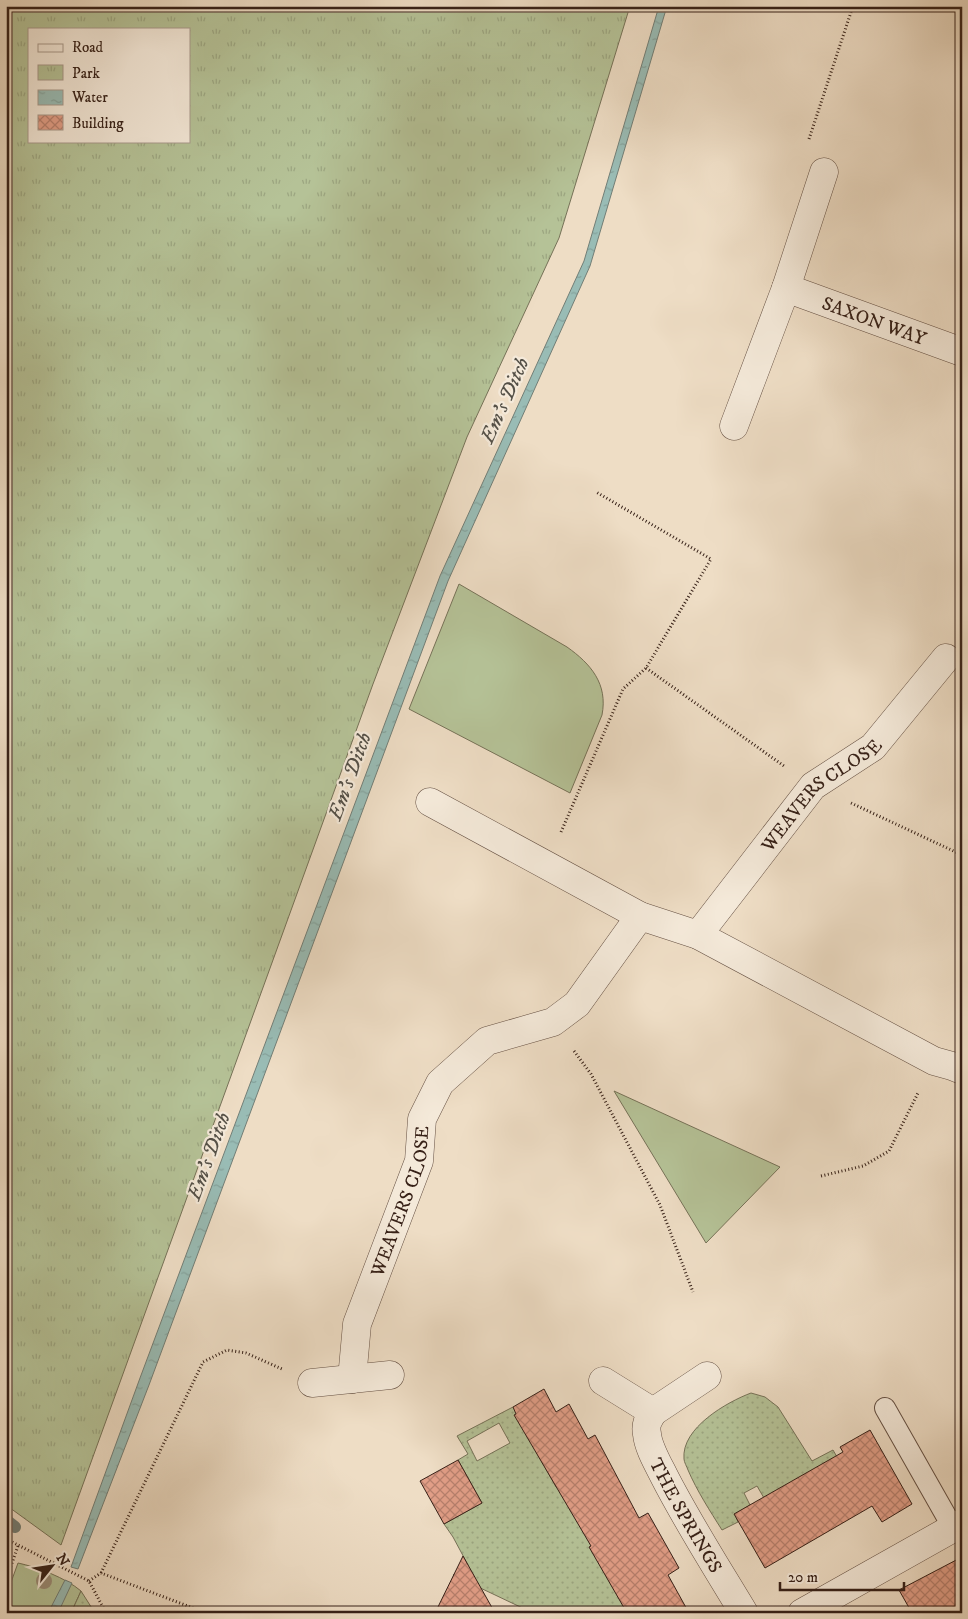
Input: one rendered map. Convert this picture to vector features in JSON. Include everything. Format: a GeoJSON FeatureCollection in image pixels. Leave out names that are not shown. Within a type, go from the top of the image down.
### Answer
{"type":"FeatureCollection","features":[{"type":"Feature","properties":{"kind":"street"},"geometry":{"type":"LineString","coordinates":[[734,426],[786,288],[824,172]]}},
{"type":"Feature","properties":{"kind":"street","name":"SAXON WAY"},"geometry":{"type":"LineString","coordinates":[[786,288],[962,352]]}},
{"type":"Feature","properties":{"kind":"street","name":"WEAVERS CLOSE"},"geometry":{"type":"LineString","coordinates":[[698,935],[813,786],[873,747],[946,658]]}},
{"type":"Feature","properties":{"kind":"street"},"geometry":{"type":"LineString","coordinates":[[430,802],[640,916],[698,935],[934,1061],[962,1070]]}},
{"type":"Feature","properties":{"kind":"street","name":"WEAVERS CLOSE"},"geometry":{"type":"LineString","coordinates":[[352,1379],[357,1324],[419,1161],[422,1119],[440,1083],[487,1041],[554,1022],[577,1004],[640,916]]}},
{"type":"Feature","properties":{"kind":"street"},"geometry":{"type":"LineString","coordinates":[[312,1383],[390,1375]]}},
{"type":"Feature","properties":{"kind":"street"},"geometry":{"type":"LineString","coordinates":[[603,1381],[653,1412],[707,1376]]}},
{"type":"Feature","properties":{"kind":"street","name":"THE SPRINGS"},"geometry":{"type":"LineString","coordinates":[[653,1412],[646,1427],[647,1436],[658,1463],[677,1500],[744,1613]]}},
{"type":"Feature","properties":{"kind":"street"},"geometry":{"type":"LineString","coordinates":[[802,1613],[957,1526]]}},
{"type":"Feature","properties":{"kind":"lane"},"geometry":{"type":"LineString","coordinates":[[885,1408],[957,1526]]}},
{"type":"Feature","properties":{"kind":"path"},"geometry":{"type":"LineString","coordinates":[[824,172],[800,166],[852,10],[850,6]]}},
{"type":"Feature","properties":{"kind":"path"},"geometry":{"type":"LineString","coordinates":[[547,865],[623,689],[646,668],[711,559],[596,492]]}},
{"type":"Feature","properties":{"kind":"path"},"geometry":{"type":"LineString","coordinates":[[554,1022],[591,1074],[660,1205],[693,1292]]}},
{"type":"Feature","properties":{"kind":"path"},"geometry":{"type":"LineString","coordinates":[[821,1176],[864,1166],[889,1151],[934,1061]]}},
{"type":"Feature","properties":{"kind":"path"},"geometry":{"type":"LineString","coordinates":[[88,1581],[101,1573],[203,1362],[227,1350],[246,1353],[312,1383]]}},
{"type":"Feature","properties":{"kind":"path"},"geometry":{"type":"LineString","coordinates":[[6,1539],[88,1581],[106,1613]]}},
{"type":"Feature","properties":{"kind":"path"},"geometry":{"type":"LineString","coordinates":[[6,1580],[18,1546]]}},
{"type":"Feature","properties":{"kind":"path"},"geometry":{"type":"LineString","coordinates":[[6,1566],[11,1566]]}},
{"type":"Feature","properties":{"kind":"path"},"geometry":{"type":"LineString","coordinates":[[101,1573],[206,1613]]}},
{"type":"Feature","properties":{"kind":"green space"},"geometry":{"type":"Polygon","coordinates":[[[6,6],[630,6],[559,238],[467,437],[373,684],[61,1545],[6,1505],[6,6]]]}},
{"type":"Feature","properties":{"kind":"green space"},"geometry":{"type":"Polygon","coordinates":[[[459,584],[567,647],[583,660],[596,676],[602,694],[602,715],[570,793],[409,709],[459,584]]]}},
{"type":"Feature","properties":{"kind":"green space"},"geometry":{"type":"Polygon","coordinates":[[[614,1091],[780,1167],[706,1243],[614,1091]]]}},
{"type":"Feature","properties":{"kind":"green space"},"geometry":{"type":"Polygon","coordinates":[[[751,1393],[765,1397],[778,1407],[812,1461],[833,1450],[841,1464],[764,1498],[757,1486],[744,1493],[750,1505],[735,1514],[738,1522],[722,1530],[688,1470],[684,1460],[685,1448],[690,1437],[707,1418],[730,1403],[751,1393]]]}},
{"type":"Feature","properties":{"kind":"green space"},"geometry":{"type":"Polygon","coordinates":[[[513,1407],[556,1487],[558,1486],[631,1613],[533,1613],[453,1575],[468,1565],[444,1524],[482,1503],[458,1460],[468,1454],[457,1436],[513,1407]],[[499,1423],[467,1441],[477,1461],[510,1443],[499,1423]]]}},
{"type":"Feature","properties":{"kind":"green space"},"geometry":{"type":"Polygon","coordinates":[[[18,1563],[51,1574],[81,1591],[71,1613],[6,1613],[6,1596],[18,1563]]]}},
{"type":"Feature","properties":{"kind":"green space"},"geometry":{"type":"Polygon","coordinates":[[[81,1591],[95,1613],[71,1613],[81,1591]]]}},
{"type":"Feature","properties":{"kind":"water"},"geometry":{"type":"Polygon","coordinates":[[[659,6],[667,6],[590,266],[448,581],[149,1385],[78,1569],[71,1567],[440,576],[584,261],[659,6]]]}},
{"type":"Feature","properties":{"kind":"water"},"geometry":{"type":"Polygon","coordinates":[[[65,1580],[72,1583],[58,1613],[48,1613],[65,1580]]]}},
{"type":"Feature","properties":{"kind":"building"},"geometry":{"type":"Polygon","coordinates":[[[544,1389],[556,1412],[569,1404],[588,1439],[595,1435],[639,1518],[648,1513],[679,1568],[668,1575],[689,1613],[627,1613],[589,1547],[591,1546],[514,1415],[516,1414],[513,1407],[544,1389]]]}},
{"type":"Feature","properties":{"kind":"building"},"geometry":{"type":"Polygon","coordinates":[[[870,1430],[912,1504],[882,1522],[872,1506],[765,1568],[734,1514],[843,1452],[840,1447],[870,1430]]]}},
{"type":"Feature","properties":{"kind":"building"},"geometry":{"type":"Polygon","coordinates":[[[458,1460],[482,1503],[444,1524],[420,1481],[458,1460]]]}},
{"type":"Feature","properties":{"kind":"building"},"geometry":{"type":"Polygon","coordinates":[[[463,1556],[495,1613],[435,1613],[463,1556]]]}},
{"type":"Feature","properties":{"kind":"building"},"geometry":{"type":"Polygon","coordinates":[[[962,1557],[962,1613],[912,1613],[899,1590],[962,1557]]]}},
{"type":"Feature","properties":{"kind":"waterway"},"geometry":{"type":"LineString","coordinates":[[6,1520],[15,1527]]}},
{"type":"Feature","properties":{"kind":"water label","name":"Em's Ditch"},"geometry":{"type":"Point","coordinates":[504,400]}},
{"type":"Feature","properties":{"kind":"water label","name":"Em's Ditch"},"geometry":{"type":"Point","coordinates":[349,776]}},
{"type":"Feature","properties":{"kind":"water label","name":"Em's Ditch"},"geometry":{"type":"Point","coordinates":[208,1156]}}]}
